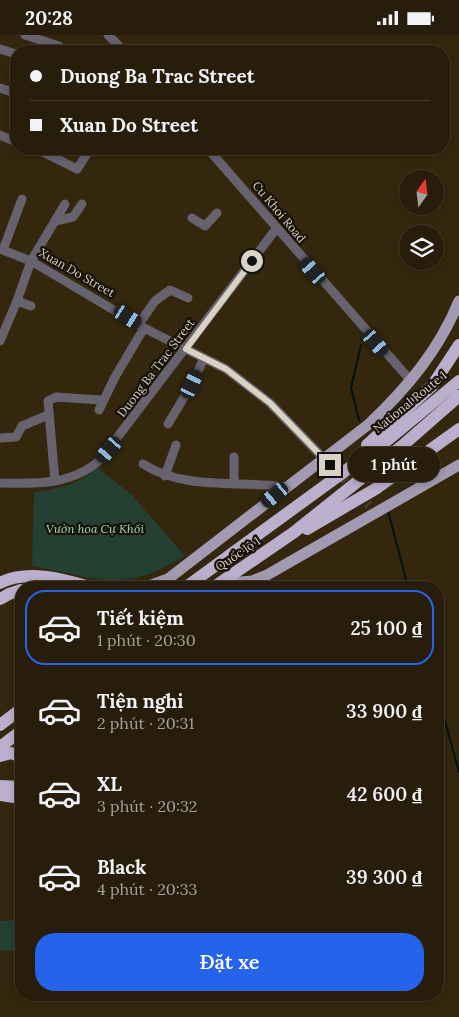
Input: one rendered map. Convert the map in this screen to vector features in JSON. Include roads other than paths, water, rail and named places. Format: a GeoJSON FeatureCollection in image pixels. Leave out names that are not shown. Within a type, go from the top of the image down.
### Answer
{"type":"FeatureCollection","features":[{"type":"Feature","properties":{"kind":"highway"},"geometry":{"type":"LineString","coordinates":[[298,505],[420,398],[439,377],[459,345]]}},
{"type":"Feature","properties":{"kind":"highway","name":"National Route 1"},"geometry":{"type":"LineString","coordinates":[[195,581],[389,439],[459,381]]}},
{"type":"Feature","properties":{"kind":"highway"},"geometry":{"type":"LineString","coordinates":[[273,547],[402,446],[459,396]]}},
{"type":"Feature","properties":{"kind":"highway"},"geometry":{"type":"LineString","coordinates":[[415,463],[459,429]]}},
{"type":"Feature","properties":{"kind":"highway"},"geometry":{"type":"LineString","coordinates":[[273,547],[342,511],[415,463],[459,437]]}},
{"type":"Feature","properties":{"kind":"highway","name":"Quốc lộ 1"},"geometry":{"type":"LineString","coordinates":[[223,581],[273,547]]}},
{"type":"Feature","properties":{"kind":"highway"},"geometry":{"type":"LineString","coordinates":[[0,583],[22,576],[40,576],[62,581]]}},
{"type":"Feature","properties":{"kind":"highway"},"geometry":{"type":"LineString","coordinates":[[192,581],[199,578]]}},
{"type":"Feature","properties":{"kind":"highway"},"geometry":{"type":"LineString","coordinates":[[0,599],[15,592]]}},
{"type":"Feature","properties":{"kind":"highway"},"geometry":{"type":"LineString","coordinates":[[1,724],[15,714]]}},
{"type":"Feature","properties":{"kind":"highway"},"geometry":{"type":"LineString","coordinates":[[0,747],[15,736]]}},
{"type":"Feature","properties":{"kind":"highway"},"geometry":{"type":"LineString","coordinates":[[0,755],[15,745]]}},
{"type":"Feature","properties":{"kind":"highway"},"geometry":{"type":"LineString","coordinates":[[0,755],[11,753],[15,755]]}},
{"type":"Feature","properties":{"kind":"highway"},"geometry":{"type":"LineString","coordinates":[[2,789],[15,781]]}},
{"type":"Feature","properties":{"kind":"highway"},"geometry":{"type":"LineString","coordinates":[[2,789],[15,788]]}},
{"type":"Feature","properties":{"kind":"highway"},"geometry":{"type":"LineString","coordinates":[[2,789],[15,795]]}},
{"type":"Feature","properties":{"kind":"main road"},"geometry":{"type":"LineString","coordinates":[[162,581],[168,579],[285,487],[327,462],[369,425],[411,381],[443,336],[459,301]]}},
{"type":"Feature","properties":{"kind":"main road"},"geometry":{"type":"LineString","coordinates":[[252,581],[267,575],[372,509],[425,486],[459,465]]}},
{"type":"Feature","properties":{"kind":"street"},"geometry":{"type":"LineString","coordinates":[[25,35],[56,45]]}},
{"type":"Feature","properties":{"kind":"street"},"geometry":{"type":"LineString","coordinates":[[46,42],[50,41],[54,35]]}},
{"type":"Feature","properties":{"kind":"street"},"geometry":{"type":"LineString","coordinates":[[108,35],[118,45]]}},
{"type":"Feature","properties":{"kind":"street"},"geometry":{"type":"LineString","coordinates":[[49,155],[78,169],[86,155]]}},
{"type":"Feature","properties":{"kind":"street","name":"Cu Khoi Road"},"geometry":{"type":"LineString","coordinates":[[213,155],[411,381]]}},
{"type":"Feature","properties":{"kind":"street"},"geometry":{"type":"LineString","coordinates":[[1,249],[22,199]]}},
{"type":"Feature","properties":{"kind":"street"},"geometry":{"type":"LineString","coordinates":[[0,341],[31,261],[65,204]]}},
{"type":"Feature","properties":{"kind":"street"},"geometry":{"type":"LineString","coordinates":[[55,221],[73,217],[82,204]]}},
{"type":"Feature","properties":{"kind":"street"},"geometry":{"type":"LineString","coordinates":[[192,218],[205,227],[217,213]]}},
{"type":"Feature","properties":{"kind":"street","name":"Duong Ba Trac Street"},"geometry":{"type":"LineString","coordinates":[[0,483],[55,481],[79,475],[100,460],[276,229]]}},
{"type":"Feature","properties":{"kind":"street","name":"Xuan Do Street"},"geometry":{"type":"LineString","coordinates":[[1,249],[31,261],[142,326],[226,369],[270,403],[327,462]]}},
{"type":"Feature","properties":{"kind":"street"},"geometry":{"type":"LineString","coordinates":[[55,481],[48,403],[52,398],[100,405],[155,301],[170,290],[188,298]]}},
{"type":"Feature","properties":{"kind":"street"},"geometry":{"type":"LineString","coordinates":[[17,301],[31,306]]}},
{"type":"Feature","properties":{"kind":"street"},"geometry":{"type":"LineString","coordinates":[[168,424],[192,384],[204,358]]}},
{"type":"Feature","properties":{"kind":"street"},"geometry":{"type":"LineString","coordinates":[[0,438],[16,437],[24,425],[48,415]]}},
{"type":"Feature","properties":{"kind":"street"},"geometry":{"type":"LineString","coordinates":[[165,476],[176,445]]}},
{"type":"Feature","properties":{"kind":"street"},"geometry":{"type":"LineString","coordinates":[[234,457],[234,484]]}},
{"type":"Feature","properties":{"kind":"street"},"geometry":{"type":"LineString","coordinates":[[142,464],[165,476],[185,481],[285,487]]}},
{"type":"Feature","properties":{"kind":"waterway"},"geometry":{"type":"LineString","coordinates":[[359,420],[351,388],[361,345]]}},
{"type":"Feature","properties":{"kind":"waterway"},"geometry":{"type":"LineString","coordinates":[[388,511],[406,581]]}},
{"type":"Feature","properties":{"kind":"waterway"},"geometry":{"type":"LineString","coordinates":[[444,718],[459,772]]}},
{"type":"Feature","properties":{"kind":"tunnel"},"geometry":{"type":"LineString","coordinates":[[330,465],[369,505]]}},
{"type":"Feature","properties":{"kind":"park label","name":"Vườn hoa Cự Khối"},"geometry":{"type":"Point","coordinates":[95,529]}}]}
